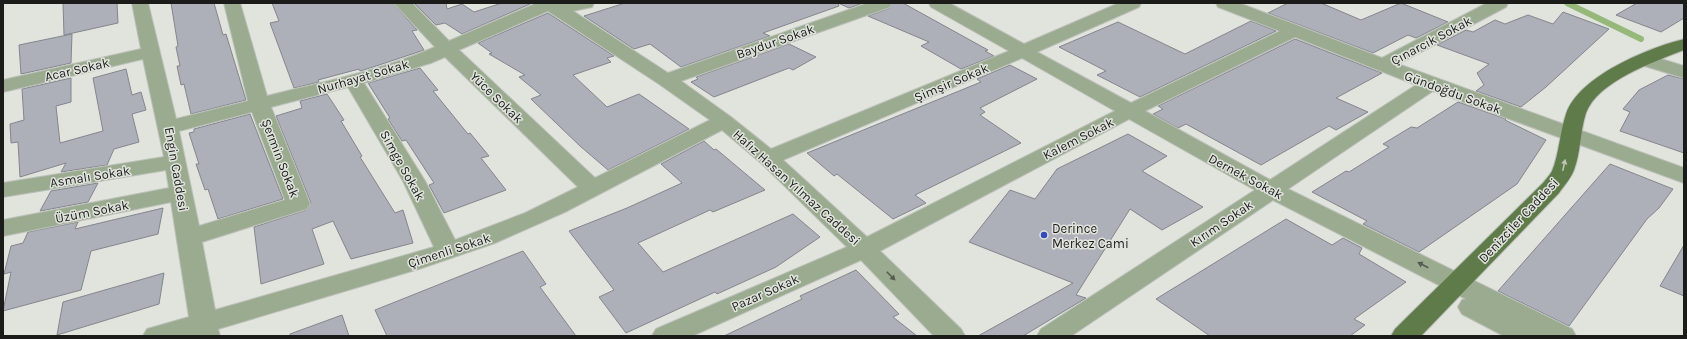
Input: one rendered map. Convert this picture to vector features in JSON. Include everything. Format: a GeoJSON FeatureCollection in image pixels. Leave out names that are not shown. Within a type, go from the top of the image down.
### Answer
{"type":"FeatureCollection","features":[{"type":"Feature","properties":{"kind":"main road","name":"Denizciler Caddesi"},"geometry":{"type":"LineString","coordinates":[[1405,336],[1551,188],[1563,171],[1571,135],[1581,103],[1589,94],[1603,81],[1645,60],[1684,44]]}},
{"type":"Feature","properties":{"kind":"street","name":"Engin Caddesi"},"geometry":{"type":"LineString","coordinates":[[140,3],[176,162],[180,193],[190,236],[204,330]]}},
{"type":"Feature","properties":{"kind":"street","name":"Şermin Sokak"},"geometry":{"type":"LineString","coordinates":[[190,236],[298,204],[259,103],[232,3]]}},
{"type":"Feature","properties":{"kind":"street","name":"Yüce Sokak"},"geometry":{"type":"LineString","coordinates":[[402,3],[447,49],[593,189]]}},
{"type":"Feature","properties":{"kind":"street","name":"Nurhayat Sokak"},"geometry":{"type":"LineString","coordinates":[[169,127],[353,80],[424,59],[552,6],[586,3]]}},
{"type":"Feature","properties":{"kind":"street","name":"Baydur Sokak"},"geometry":{"type":"LineString","coordinates":[[666,80],[884,3]]}},
{"type":"Feature","properties":{"kind":"street","name":"Dernek Sokak"},"geometry":{"type":"LineString","coordinates":[[924,3],[1019,53]]}},
{"type":"Feature","properties":{"kind":"street","name":"Dernek Sokak"},"geometry":{"type":"LineString","coordinates":[[937,3],[1019,53],[1267,193],[1452,288],[1562,336]]}},
{"type":"Feature","properties":{"kind":"street","name":"Şimşir Sokak"},"geometry":{"type":"LineString","coordinates":[[769,158],[1019,53],[1133,3]]}},
{"type":"Feature","properties":{"kind":"street","name":"Gündoğdu Sokak"},"geometry":{"type":"LineString","coordinates":[[1224,3],[1431,84],[1684,176]]}},
{"type":"Feature","properties":{"kind":"street","name":"Çınarcık Sokak"},"geometry":{"type":"LineString","coordinates":[[1382,65],[1500,3]]}},
{"type":"Feature","properties":{"kind":"street","name":"Hafız Hasan Yılmaz Caddesi"},"geometry":{"type":"LineString","coordinates":[[552,6],[666,80],[724,122],[769,158],[864,249],[951,336]]}},
{"type":"Feature","properties":{"kind":"street","name":"Kalem Sokak"},"geometry":{"type":"LineString","coordinates":[[864,249],[1125,114],[1294,31]]}},
{"type":"Feature","properties":{"kind":"street","name":"Acar Sokak"},"geometry":{"type":"LineString","coordinates":[[3,86],[150,52]]}},
{"type":"Feature","properties":{"kind":"street"},"geometry":{"type":"LineString","coordinates":[[1645,60],[1684,72]]}},
{"type":"Feature","properties":{"kind":"street","name":"Simge Sokak"},"geometry":{"type":"LineString","coordinates":[[353,80],[414,181],[448,252]]}},
{"type":"Feature","properties":{"kind":"street","name":"Kırım Sokak"},"geometry":{"type":"LineString","coordinates":[[1051,336],[1431,84]]}},
{"type":"Feature","properties":{"kind":"street","name":"Çimenli Sokak"},"geometry":{"type":"LineString","coordinates":[[157,336],[204,330],[448,252],[530,221],[724,122]]}},
{"type":"Feature","properties":{"kind":"street","name":"Asmalı Sokak"},"geometry":{"type":"LineString","coordinates":[[3,190],[176,162]]}},
{"type":"Feature","properties":{"kind":"street","name":"Üzüm Sokak"},"geometry":{"type":"LineString","coordinates":[[4,230],[180,193]]}},
{"type":"Feature","properties":{"kind":"street","name":"Pazar Sokak"},"geometry":{"type":"LineString","coordinates":[[666,336],[864,249]]}},
{"type":"Feature","properties":{"kind":"street","name":"Dernek Sokak"},"geometry":{"type":"LineString","coordinates":[[1452,288],[1527,336]]}},
{"type":"Feature","properties":{"kind":"building"},"geometry":{"type":"Polygon","coordinates":[[[63,3],[117,3],[118,23],[64,35],[63,3]]]}},
{"type":"Feature","properties":{"kind":"building"},"geometry":{"type":"Polygon","coordinates":[[[171,3],[214,3],[223,35],[226,34],[246,100],[191,114],[184,84],[181,85],[177,66],[180,66],[176,47],[178,46],[171,3]]]}},
{"type":"Feature","properties":{"kind":"building"},"geometry":{"type":"Polygon","coordinates":[[[272,3],[393,3],[417,30],[412,31],[424,50],[360,71],[359,69],[318,80],[319,82],[294,88],[270,23],[279,21],[272,3]]]}},
{"type":"Feature","properties":{"kind":"building"},"geometry":{"type":"Polygon","coordinates":[[[414,3],[446,3],[447,9],[462,4],[474,12],[502,3],[530,4],[462,34],[445,23],[436,25],[414,3]]]}},
{"type":"Feature","properties":{"kind":"building"},"geometry":{"type":"Polygon","coordinates":[[[625,3],[838,3],[839,6],[763,33],[770,36],[681,67],[650,44],[634,49],[584,16],[625,3]]]}},
{"type":"Feature","properties":{"kind":"building"},"geometry":{"type":"Polygon","coordinates":[[[838,3],[863,3],[849,8],[838,3]]]}},
{"type":"Feature","properties":{"kind":"building"},"geometry":{"type":"Polygon","coordinates":[[[893,3],[903,3],[988,50],[985,51],[994,56],[961,69],[921,46],[929,42],[868,16],[890,8],[893,3]]]}},
{"type":"Feature","properties":{"kind":"building"},"geometry":{"type":"Polygon","coordinates":[[[1288,3],[1321,3],[1361,20],[1401,3],[1448,22],[1416,38],[1408,35],[1373,53],[1268,13],[1288,3]]]}},
{"type":"Feature","properties":{"kind":"building"},"geometry":{"type":"Polygon","coordinates":[[[1637,3],[1684,3],[1684,18],[1661,32],[1616,15],[1637,3]]]}},
{"type":"Feature","properties":{"kind":"building"},"geometry":{"type":"Polygon","coordinates":[[[1563,12],[1609,29],[1546,87],[1521,107],[1476,91],[1484,85],[1477,73],[1489,64],[1437,45],[1466,30],[1473,32],[1495,20],[1505,24],[1528,15],[1553,24],[1563,12]]]}},
{"type":"Feature","properties":{"kind":"building"},"geometry":{"type":"Polygon","coordinates":[[[548,13],[614,56],[607,58],[611,62],[573,75],[607,107],[639,94],[689,129],[608,170],[580,146],[531,99],[541,95],[519,77],[525,75],[489,54],[492,53],[478,43],[548,13]]]}},
{"type":"Feature","properties":{"kind":"building"},"geometry":{"type":"Polygon","coordinates":[[[1251,21],[1276,31],[1140,97],[1097,75],[1106,71],[1059,47],[1118,22],[1185,54],[1251,21]]]}},
{"type":"Feature","properties":{"kind":"building"},"geometry":{"type":"Polygon","coordinates":[[[72,34],[71,63],[21,74],[19,45],[72,34]]]}},
{"type":"Feature","properties":{"kind":"building"},"geometry":{"type":"Polygon","coordinates":[[[1295,39],[1382,73],[1336,98],[1368,112],[1336,130],[1329,126],[1261,165],[1186,124],[1178,128],[1153,114],[1163,109],[1158,106],[1295,39]]]}},
{"type":"Feature","properties":{"kind":"building"},"geometry":{"type":"Polygon","coordinates":[[[789,44],[816,57],[793,70],[789,68],[714,97],[691,82],[698,79],[696,77],[789,44]]]}},
{"type":"Feature","properties":{"kind":"building"},"geometry":{"type":"Polygon","coordinates":[[[1010,65],[1037,79],[980,108],[985,112],[980,115],[1021,143],[915,195],[926,203],[893,219],[837,174],[834,176],[807,153],[981,82],[977,79],[1010,65]]]}},
{"type":"Feature","properties":{"kind":"building"},"geometry":{"type":"Polygon","coordinates":[[[420,68],[438,90],[433,91],[468,134],[470,133],[489,156],[481,158],[506,190],[444,213],[429,185],[434,183],[406,140],[402,141],[388,119],[390,118],[368,83],[420,68]]]}},
{"type":"Feature","properties":{"kind":"building"},"geometry":{"type":"Polygon","coordinates":[[[126,69],[132,95],[141,92],[146,110],[132,114],[139,142],[114,149],[107,165],[61,172],[66,163],[20,177],[18,142],[11,143],[10,124],[24,120],[22,89],[71,78],[71,102],[56,106],[60,143],[103,131],[93,78],[126,69]]]}},
{"type":"Feature","properties":{"kind":"building"},"geometry":{"type":"Polygon","coordinates":[[[1668,75],[1684,79],[1684,153],[1620,131],[1630,112],[1623,109],[1639,90],[1668,75]]]}},
{"type":"Feature","properties":{"kind":"building"},"geometry":{"type":"Polygon","coordinates":[[[327,94],[344,120],[341,121],[362,156],[360,157],[395,213],[403,210],[413,243],[351,259],[333,221],[312,229],[324,264],[261,284],[254,227],[306,210],[311,203],[276,116],[302,108],[300,101],[327,94]]]}},
{"type":"Feature","properties":{"kind":"building"},"geometry":{"type":"Polygon","coordinates":[[[1458,102],[1506,119],[1505,120],[1546,140],[1517,184],[1419,252],[1363,224],[1367,221],[1312,192],[1346,171],[1349,172],[1389,147],[1383,144],[1411,127],[1417,128],[1458,102]]]}},
{"type":"Feature","properties":{"kind":"building"},"geometry":{"type":"Polygon","coordinates":[[[250,114],[283,199],[218,219],[208,189],[205,190],[196,164],[199,164],[189,133],[194,132],[194,129],[250,114]]]}},
{"type":"Feature","properties":{"kind":"building"},"geometry":{"type":"Polygon","coordinates":[[[1128,134],[1167,156],[1142,171],[1203,207],[1162,230],[1130,209],[1076,295],[1086,298],[1023,336],[978,336],[1073,283],[969,242],[1010,190],[1035,199],[1057,169],[1128,134]]]}},
{"type":"Feature","properties":{"kind":"building"},"geometry":{"type":"Polygon","coordinates":[[[704,141],[714,150],[716,149],[765,190],[713,212],[710,210],[638,243],[663,272],[793,214],[820,237],[776,267],[717,294],[715,292],[626,333],[599,297],[614,290],[569,231],[627,208],[682,183],[661,164],[704,141]]]}},
{"type":"Feature","properties":{"kind":"building"},"geometry":{"type":"Polygon","coordinates":[[[1610,164],[1673,189],[1659,208],[1647,219],[1569,326],[1498,291],[1610,164]]]}},
{"type":"Feature","properties":{"kind":"building"},"geometry":{"type":"Polygon","coordinates":[[[98,183],[88,202],[40,211],[51,191],[98,183]]]}},
{"type":"Feature","properties":{"kind":"building"},"geometry":{"type":"Polygon","coordinates":[[[163,208],[158,234],[91,251],[81,290],[3,311],[11,272],[4,274],[11,246],[23,243],[28,232],[78,222],[75,229],[163,208]]]}},
{"type":"Feature","properties":{"kind":"building"},"geometry":{"type":"Polygon","coordinates":[[[1286,219],[1332,245],[1343,238],[1362,248],[1359,254],[1406,282],[1354,319],[1365,325],[1350,336],[1210,336],[1156,299],[1286,219]]]}},
{"type":"Feature","properties":{"kind":"building"},"geometry":{"type":"Polygon","coordinates":[[[1684,245],[1684,296],[1660,286],[1684,245]]]}},
{"type":"Feature","properties":{"kind":"building"},"geometry":{"type":"Polygon","coordinates":[[[523,251],[546,284],[540,287],[576,336],[387,336],[375,310],[523,251]]]}},
{"type":"Feature","properties":{"kind":"building"},"geometry":{"type":"Polygon","coordinates":[[[856,270],[899,314],[893,317],[917,336],[724,336],[802,299],[800,296],[856,270]]]}},
{"type":"Feature","properties":{"kind":"building"},"geometry":{"type":"Polygon","coordinates":[[[164,273],[159,304],[57,335],[63,302],[164,273]]]}},
{"type":"Feature","properties":{"kind":"building"},"geometry":{"type":"Polygon","coordinates":[[[342,315],[349,336],[290,336],[290,334],[342,315]]]}},
{"type":"Feature","properties":{"kind":"waterway"},"geometry":{"type":"LineString","coordinates":[[1567,3],[1641,39]]}},
{"type":"Feature","properties":{"kind":"place","name":"Derince Merkez Cami"},"geometry":{"type":"Point","coordinates":[1044,235]}}]}
